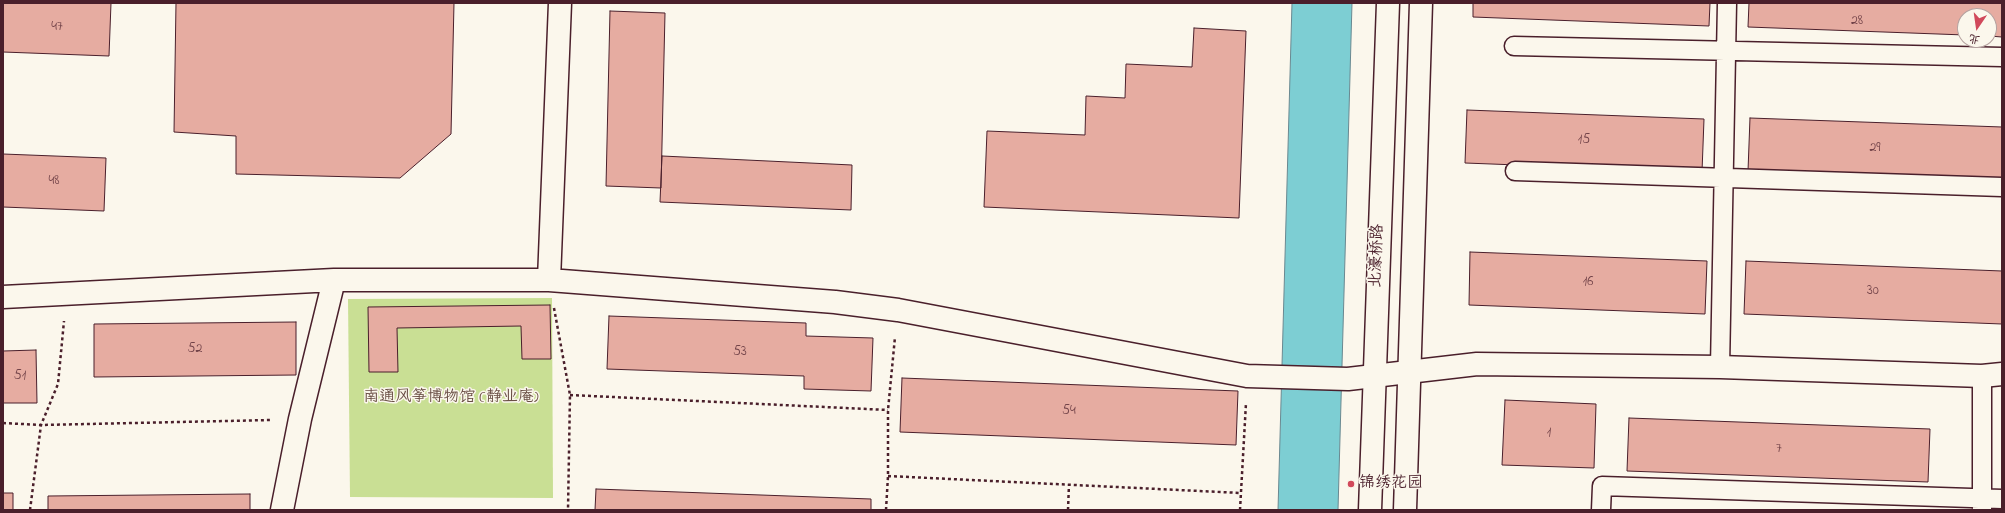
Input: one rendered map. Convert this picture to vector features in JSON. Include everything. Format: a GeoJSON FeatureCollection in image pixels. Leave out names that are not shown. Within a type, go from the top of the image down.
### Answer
{"type":"FeatureCollection","features":[{"type":"Feature","properties":{"kind":"street"},"geometry":{"type":"LineString","coordinates":[[549,280],[560,3]]}},
{"type":"Feature","properties":{"kind":"street","name":"北濠桥路"},"geometry":{"type":"LineString","coordinates":[[1370,510],[1388,3]]}},
{"type":"Feature","properties":{"kind":"street"},"geometry":{"type":"LineString","coordinates":[[1405,510],[1421,3]]}},
{"type":"Feature","properties":{"kind":"street"},"geometry":{"type":"LineString","coordinates":[[282,510],[300,419],[334,280]]}},
{"type":"Feature","properties":{"kind":"street"},"geometry":{"type":"LineString","coordinates":[[3,297],[334,280],[549,280],[835,302],[898,310],[1254,376],[1348,380],[1477,364],[1720,367],[1992,375]]}},
{"type":"Feature","properties":{"kind":"lane"},"geometry":{"type":"LineString","coordinates":[[1720,367],[1727,3]]}},
{"type":"Feature","properties":{"kind":"lane"},"geometry":{"type":"LineString","coordinates":[[1514,46],[2002,57]]}},
{"type":"Feature","properties":{"kind":"lane"},"geometry":{"type":"LineString","coordinates":[[1515,171],[2002,187]]}},
{"type":"Feature","properties":{"kind":"lane"},"geometry":{"type":"LineString","coordinates":[[1982,504],[1992,375]]}},
{"type":"Feature","properties":{"kind":"lane"},"geometry":{"type":"LineString","coordinates":[[1601,510],[1602,486],[1982,504],[2002,499]]}},
{"type":"Feature","properties":{"kind":"path"},"geometry":{"type":"LineString","coordinates":[[549,280],[570,395],[568,510]]}},
{"type":"Feature","properties":{"kind":"path"},"geometry":{"type":"LineString","coordinates":[[30,510],[41,425],[58,384],[67,294]]}},
{"type":"Feature","properties":{"kind":"path"},"geometry":{"type":"LineString","coordinates":[[886,510],[888,476],[888,410],[898,310]]}},
{"type":"Feature","properties":{"kind":"path"},"geometry":{"type":"LineString","coordinates":[[1240,510],[1254,376]]}},
{"type":"Feature","properties":{"kind":"path"},"geometry":{"type":"LineString","coordinates":[[570,395],[888,410]]}},
{"type":"Feature","properties":{"kind":"path"},"geometry":{"type":"LineString","coordinates":[[3,423],[41,425],[300,419]]}},
{"type":"Feature","properties":{"kind":"path"},"geometry":{"type":"LineString","coordinates":[[888,476],[1241,493]]}},
{"type":"Feature","properties":{"kind":"path"},"geometry":{"type":"LineString","coordinates":[[1068,510],[1069,484]]}},
{"type":"Feature","properties":{"kind":"green space","name":"南通风筝博物馆 (静业庵)"},"geometry":{"type":"Polygon","coordinates":[[[552,298],[553,498],[350,497],[348,299],[552,298]]]}},
{"type":"Feature","properties":{"kind":"water"},"geometry":{"type":"Polygon","coordinates":[[[1292,3],[1352,3],[1338,510],[1278,510],[1292,3]]]}},
{"type":"Feature","properties":{"kind":"building"},"geometry":{"type":"Polygon","coordinates":[[[3,3],[111,3],[109,56],[3,52],[3,3]]]}},
{"type":"Feature","properties":{"kind":"building"},"geometry":{"type":"Polygon","coordinates":[[[176,3],[454,3],[451,134],[400,178],[236,174],[236,136],[174,132],[176,3]]]}},
{"type":"Feature","properties":{"kind":"building"},"geometry":{"type":"Polygon","coordinates":[[[1473,3],[1710,3],[1709,26],[1473,17],[1473,3]]]}},
{"type":"Feature","properties":{"kind":"building"},"geometry":{"type":"Polygon","coordinates":[[[1749,3],[2002,3],[2002,37],[1997,37],[1997,8],[1957,8],[1957,35],[1748,27],[1749,3]]]}},
{"type":"Feature","properties":{"kind":"building"},"geometry":{"type":"Polygon","coordinates":[[[610,11],[665,13],[661,188],[606,186],[610,11]]]}},
{"type":"Feature","properties":{"kind":"building"},"geometry":{"type":"Polygon","coordinates":[[[1194,28],[1246,31],[1239,218],[984,207],[987,131],[1085,135],[1086,96],[1125,98],[1126,64],[1192,67],[1194,28]]]}},
{"type":"Feature","properties":{"kind":"building"},"geometry":{"type":"Polygon","coordinates":[[[1467,110],[1704,119],[1702,172],[1465,163],[1467,110]]]}},
{"type":"Feature","properties":{"kind":"building"},"geometry":{"type":"Polygon","coordinates":[[[1750,118],[2002,127],[2002,180],[1748,171],[1750,118]]]}},
{"type":"Feature","properties":{"kind":"building"},"geometry":{"type":"Polygon","coordinates":[[[3,154],[106,158],[104,211],[3,207],[3,154]]]}},
{"type":"Feature","properties":{"kind":"building"},"geometry":{"type":"Polygon","coordinates":[[[662,156],[852,165],[851,210],[660,202],[662,156]]]}},
{"type":"Feature","properties":{"kind":"building"},"geometry":{"type":"Polygon","coordinates":[[[1470,252],[1707,261],[1705,314],[1469,305],[1470,252]]]}},
{"type":"Feature","properties":{"kind":"building"},"geometry":{"type":"Polygon","coordinates":[[[1746,261],[2002,271],[2002,324],[1744,314],[1746,261]]]}},
{"type":"Feature","properties":{"kind":"building"},"geometry":{"type":"Polygon","coordinates":[[[550,305],[551,359],[522,359],[521,326],[397,328],[398,372],[369,372],[368,307],[550,305]]]}},
{"type":"Feature","properties":{"kind":"building"},"geometry":{"type":"Polygon","coordinates":[[[609,316],[806,323],[806,336],[873,338],[871,391],[804,389],[804,376],[607,369],[609,316]]]}},
{"type":"Feature","properties":{"kind":"building"},"geometry":{"type":"Polygon","coordinates":[[[296,322],[296,375],[94,377],[94,324],[296,322]]]}},
{"type":"Feature","properties":{"kind":"building"},"geometry":{"type":"Polygon","coordinates":[[[36,350],[37,403],[3,403],[3,351],[36,350]]]}},
{"type":"Feature","properties":{"kind":"building"},"geometry":{"type":"Polygon","coordinates":[[[902,378],[1238,391],[1236,445],[900,432],[902,378]]]}},
{"type":"Feature","properties":{"kind":"building"},"geometry":{"type":"Polygon","coordinates":[[[1505,400],[1596,404],[1594,468],[1502,465],[1505,400]]]}},
{"type":"Feature","properties":{"kind":"building"},"geometry":{"type":"Polygon","coordinates":[[[1629,418],[1930,429],[1928,482],[1627,471],[1629,418]]]}},
{"type":"Feature","properties":{"kind":"building"},"geometry":{"type":"Polygon","coordinates":[[[596,489],[871,499],[871,510],[595,510],[596,489]]]}},
{"type":"Feature","properties":{"kind":"building"},"geometry":{"type":"Polygon","coordinates":[[[3,493],[13,493],[13,510],[3,510],[3,493]]]}},
{"type":"Feature","properties":{"kind":"building"},"geometry":{"type":"Polygon","coordinates":[[[250,494],[250,510],[48,510],[48,496],[250,494]]]}},
{"type":"Feature","properties":{"kind":"place","name":"锦绣花园"},"geometry":{"type":"Point","coordinates":[1351,484]}}]}
